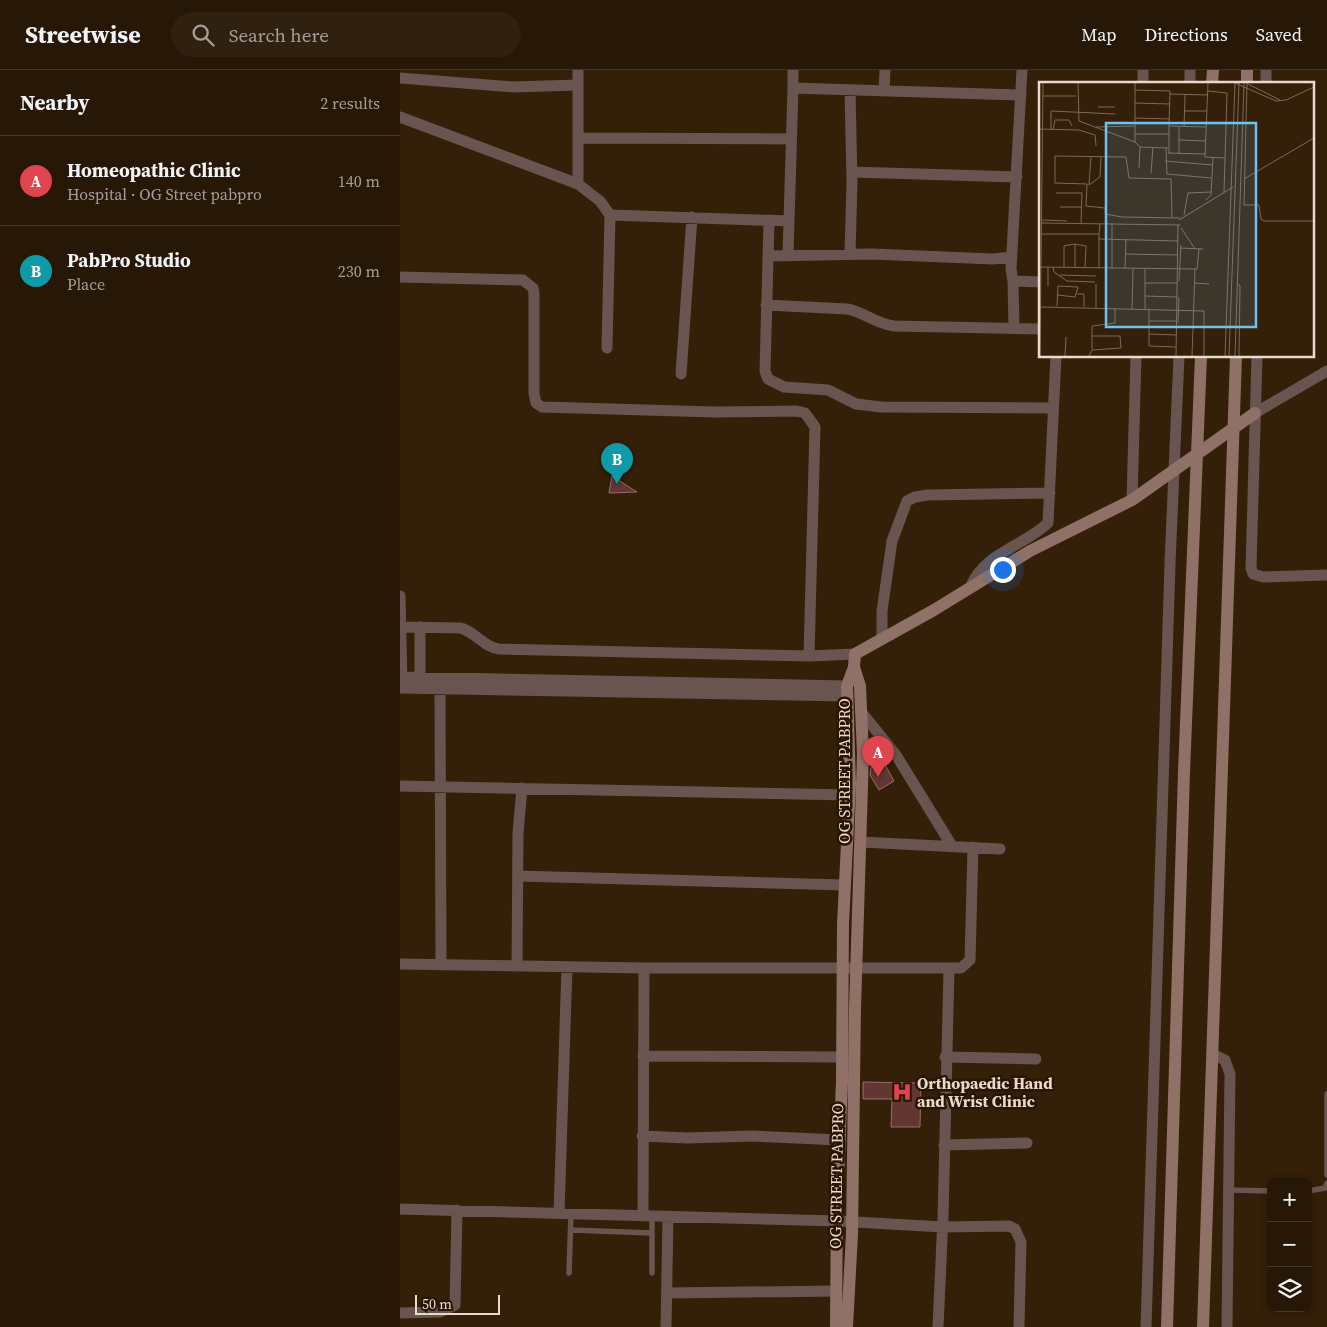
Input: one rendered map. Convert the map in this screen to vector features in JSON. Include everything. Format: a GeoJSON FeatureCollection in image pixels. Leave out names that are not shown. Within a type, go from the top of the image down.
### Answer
{"type":"FeatureCollection","features":[{"type":"Feature","properties":{"kind":"main road"},"geometry":{"type":"LineString","coordinates":[[1167,1327],[1201,358]]}},
{"type":"Feature","properties":{"kind":"main road"},"geometry":{"type":"LineString","coordinates":[[1203,1327],[1236,358]]}},
{"type":"Feature","properties":{"kind":"main road"},"geometry":{"type":"LineString","coordinates":[[855,654],[1071,529],[1132,500],[1234,430],[1255,413]]}},
{"type":"Feature","properties":{"kind":"main road","name":"OG STREET PABPRO"},"geometry":{"type":"LineString","coordinates":[[836,1327],[844,885],[850,795],[855,654]]}},
{"type":"Feature","properties":{"kind":"main road","name":"OG STREET PABPRO"},"geometry":{"type":"LineString","coordinates":[[848,1327],[861,842],[862,713],[854,691]]}},
{"type":"Feature","properties":{"kind":"street"},"geometry":{"type":"LineString","coordinates":[[578,70],[578,184]]}},
{"type":"Feature","properties":{"kind":"street"},"geometry":{"type":"LineString","coordinates":[[788,254],[793,70]]}},
{"type":"Feature","properties":{"kind":"street"},"geometry":{"type":"LineString","coordinates":[[884,91],[885,70]]}},
{"type":"Feature","properties":{"kind":"street"},"geometry":{"type":"LineString","coordinates":[[1014,327],[1012,257],[1022,70]]}},
{"type":"Feature","properties":{"kind":"street"},"geometry":{"type":"LineString","coordinates":[[400,78],[512,87],[578,85]]}},
{"type":"Feature","properties":{"kind":"street"},"geometry":{"type":"LineString","coordinates":[[793,88],[1020,95]]}},
{"type":"Feature","properties":{"kind":"street"},"geometry":{"type":"LineString","coordinates":[[850,90],[852,172],[850,254]]}},
{"type":"Feature","properties":{"kind":"street"},"geometry":{"type":"LineString","coordinates":[[400,117],[578,184],[600,201],[610,215],[607,348]]}},
{"type":"Feature","properties":{"kind":"street"},"geometry":{"type":"LineString","coordinates":[[578,138],[791,138]]}},
{"type":"Feature","properties":{"kind":"street"},"geometry":{"type":"LineString","coordinates":[[852,172],[1017,176]]}},
{"type":"Feature","properties":{"kind":"street"},"geometry":{"type":"LineString","coordinates":[[610,215],[692,217],[769,222],[788,221]]}},
{"type":"Feature","properties":{"kind":"street"},"geometry":{"type":"LineString","coordinates":[[681,374],[692,217]]}},
{"type":"Feature","properties":{"kind":"street"},"geometry":{"type":"LineString","coordinates":[[769,222],[766,371],[768,379],[775,384],[828,390],[856,404],[881,407],[1052,408]]}},
{"type":"Feature","properties":{"kind":"street"},"geometry":{"type":"LineString","coordinates":[[768,256],[788,254],[850,254],[993,259],[1012,257]]}},
{"type":"Feature","properties":{"kind":"street"},"geometry":{"type":"LineString","coordinates":[[400,277],[523,280],[528,282],[534,294],[534,393],[536,403],[542,407],[715,412],[797,411],[805,413],[815,428],[809,656]]}},
{"type":"Feature","properties":{"kind":"street"},"geometry":{"type":"LineString","coordinates":[[1013,281],[1039,282]]}},
{"type":"Feature","properties":{"kind":"street"},"geometry":{"type":"LineString","coordinates":[[766,305],[847,309],[857,311],[879,324],[894,326],[1039,329]]}},
{"type":"Feature","properties":{"kind":"street"},"geometry":{"type":"LineString","coordinates":[[971,586],[976,573],[984,565],[1038,533],[1048,523],[1056,358]]}},
{"type":"Feature","properties":{"kind":"street"},"geometry":{"type":"LineString","coordinates":[[1132,500],[1136,358]]}},
{"type":"Feature","properties":{"kind":"street"},"geometry":{"type":"LineString","coordinates":[[1146,1327],[1178,358]]}},
{"type":"Feature","properties":{"kind":"street"},"geometry":{"type":"LineString","coordinates":[[1257,358],[1250,563],[1253,574],[1263,577],[1327,575]]}},
{"type":"Feature","properties":{"kind":"street"},"geometry":{"type":"LineString","coordinates":[[1255,413],[1327,371]]}},
{"type":"Feature","properties":{"kind":"street"},"geometry":{"type":"LineString","coordinates":[[882,638],[882,611],[892,541],[907,501],[915,497],[927,495],[1050,493]]}},
{"type":"Feature","properties":{"kind":"street"},"geometry":{"type":"LineString","coordinates":[[400,596],[402,627],[401,683],[854,691]]}},
{"type":"Feature","properties":{"kind":"street"},"geometry":{"type":"LineString","coordinates":[[402,627],[460,628],[469,630],[488,645],[499,649],[809,656],[855,654]]}},
{"type":"Feature","properties":{"kind":"street"},"geometry":{"type":"LineString","coordinates":[[420,627],[420,683]]}},
{"type":"Feature","properties":{"kind":"street"},"geometry":{"type":"LineString","coordinates":[[420,683],[440,688],[854,691]]}},
{"type":"Feature","properties":{"kind":"street"},"geometry":{"type":"LineString","coordinates":[[440,688],[441,965]]}},
{"type":"Feature","properties":{"kind":"street"},"geometry":{"type":"LineString","coordinates":[[862,713],[896,755],[952,846]]}},
{"type":"Feature","properties":{"kind":"street"},"geometry":{"type":"LineString","coordinates":[[400,786],[850,795]]}},
{"type":"Feature","properties":{"kind":"street"},"geometry":{"type":"LineString","coordinates":[[517,966],[518,876],[522,788]]}},
{"type":"Feature","properties":{"kind":"street"},"geometry":{"type":"LineString","coordinates":[[861,842],[1000,848]]}},
{"type":"Feature","properties":{"kind":"street"},"geometry":{"type":"LineString","coordinates":[[400,964],[644,968],[961,968],[970,960],[973,847]]}},
{"type":"Feature","properties":{"kind":"street"},"geometry":{"type":"LineString","coordinates":[[518,876],[844,885]]}},
{"type":"Feature","properties":{"kind":"street"},"geometry":{"type":"LineString","coordinates":[[559,1214],[567,967]]}},
{"type":"Feature","properties":{"kind":"street"},"geometry":{"type":"LineString","coordinates":[[644,968],[642,1136],[647,1216]]}},
{"type":"Feature","properties":{"kind":"street"},"geometry":{"type":"LineString","coordinates":[[938,1327],[943,1227],[948,969]]}},
{"type":"Feature","properties":{"kind":"street"},"geometry":{"type":"LineString","coordinates":[[1212,1054],[1224,1060],[1230,1074],[1227,1327]]}},
{"type":"Feature","properties":{"kind":"street"},"geometry":{"type":"LineString","coordinates":[[643,1056],[842,1057]]}},
{"type":"Feature","properties":{"kind":"street"},"geometry":{"type":"LineString","coordinates":[[945,1057],[1036,1059]]}},
{"type":"Feature","properties":{"kind":"street"},"geometry":{"type":"LineString","coordinates":[[642,1136],[688,1138],[751,1136],[840,1140]]}},
{"type":"Feature","properties":{"kind":"street"},"geometry":{"type":"LineString","coordinates":[[944,1145],[1027,1142]]}},
{"type":"Feature","properties":{"kind":"street"},"geometry":{"type":"LineString","coordinates":[[400,1209],[837,1221],[943,1227],[1008,1226],[1015,1229],[1020,1242],[1019,1327]]}},
{"type":"Feature","properties":{"kind":"street"},"geometry":{"type":"LineString","coordinates":[[400,1312],[440,1312],[455,1305],[457,1210]]}},
{"type":"Feature","properties":{"kind":"street"},"geometry":{"type":"LineString","coordinates":[[666,1327],[668,1217]]}},
{"type":"Feature","properties":{"kind":"street"},"geometry":{"type":"LineString","coordinates":[[667,1294],[836,1291]]}},
{"type":"Feature","properties":{"kind":"lane"},"geometry":{"type":"LineString","coordinates":[[1327,1094],[1327,1175]]}},
{"type":"Feature","properties":{"kind":"lane"},"geometry":{"type":"LineString","coordinates":[[1312,1190],[1325,1188],[1327,1183]]}},
{"type":"Feature","properties":{"kind":"lane"},"geometry":{"type":"LineString","coordinates":[[1229,1190],[1267,1190]]}},
{"type":"Feature","properties":{"kind":"lane"},"geometry":{"type":"LineString","coordinates":[[569,1273],[571,1214]]}},
{"type":"Feature","properties":{"kind":"lane"},"geometry":{"type":"LineString","coordinates":[[647,1216],[652,1233],[652,1273]]}},
{"type":"Feature","properties":{"kind":"lane"},"geometry":{"type":"LineString","coordinates":[[571,1230],[652,1233]]}},
{"type":"Feature","properties":{"kind":"building"},"geometry":{"type":"Polygon","coordinates":[[[612,476],[637,492],[609,493],[612,476]]]}},
{"type":"Feature","properties":{"kind":"building"},"geometry":{"type":"Polygon","coordinates":[[[883,761],[894,781],[879,790],[870,775],[871,767],[883,761]]]}},
{"type":"Feature","properties":{"kind":"building"},"geometry":{"type":"Polygon","coordinates":[[[863,1082],[921,1083],[920,1127],[891,1127],[892,1099],[863,1099],[863,1082]]]}},
{"type":"Feature","properties":{"kind":"place","name":"PabPro Studio"},"geometry":{"type":"Point","coordinates":[617,484]}},
{"type":"Feature","properties":{"kind":"place","name":"Homeopathic Clinic"},"geometry":{"type":"Point","coordinates":[878,777]}},
{"type":"Feature","properties":{"kind":"place","name":"Orthopaedic Hand and Wrist Clinic"},"geometry":{"type":"Point","coordinates":[902,1092]}}]}
